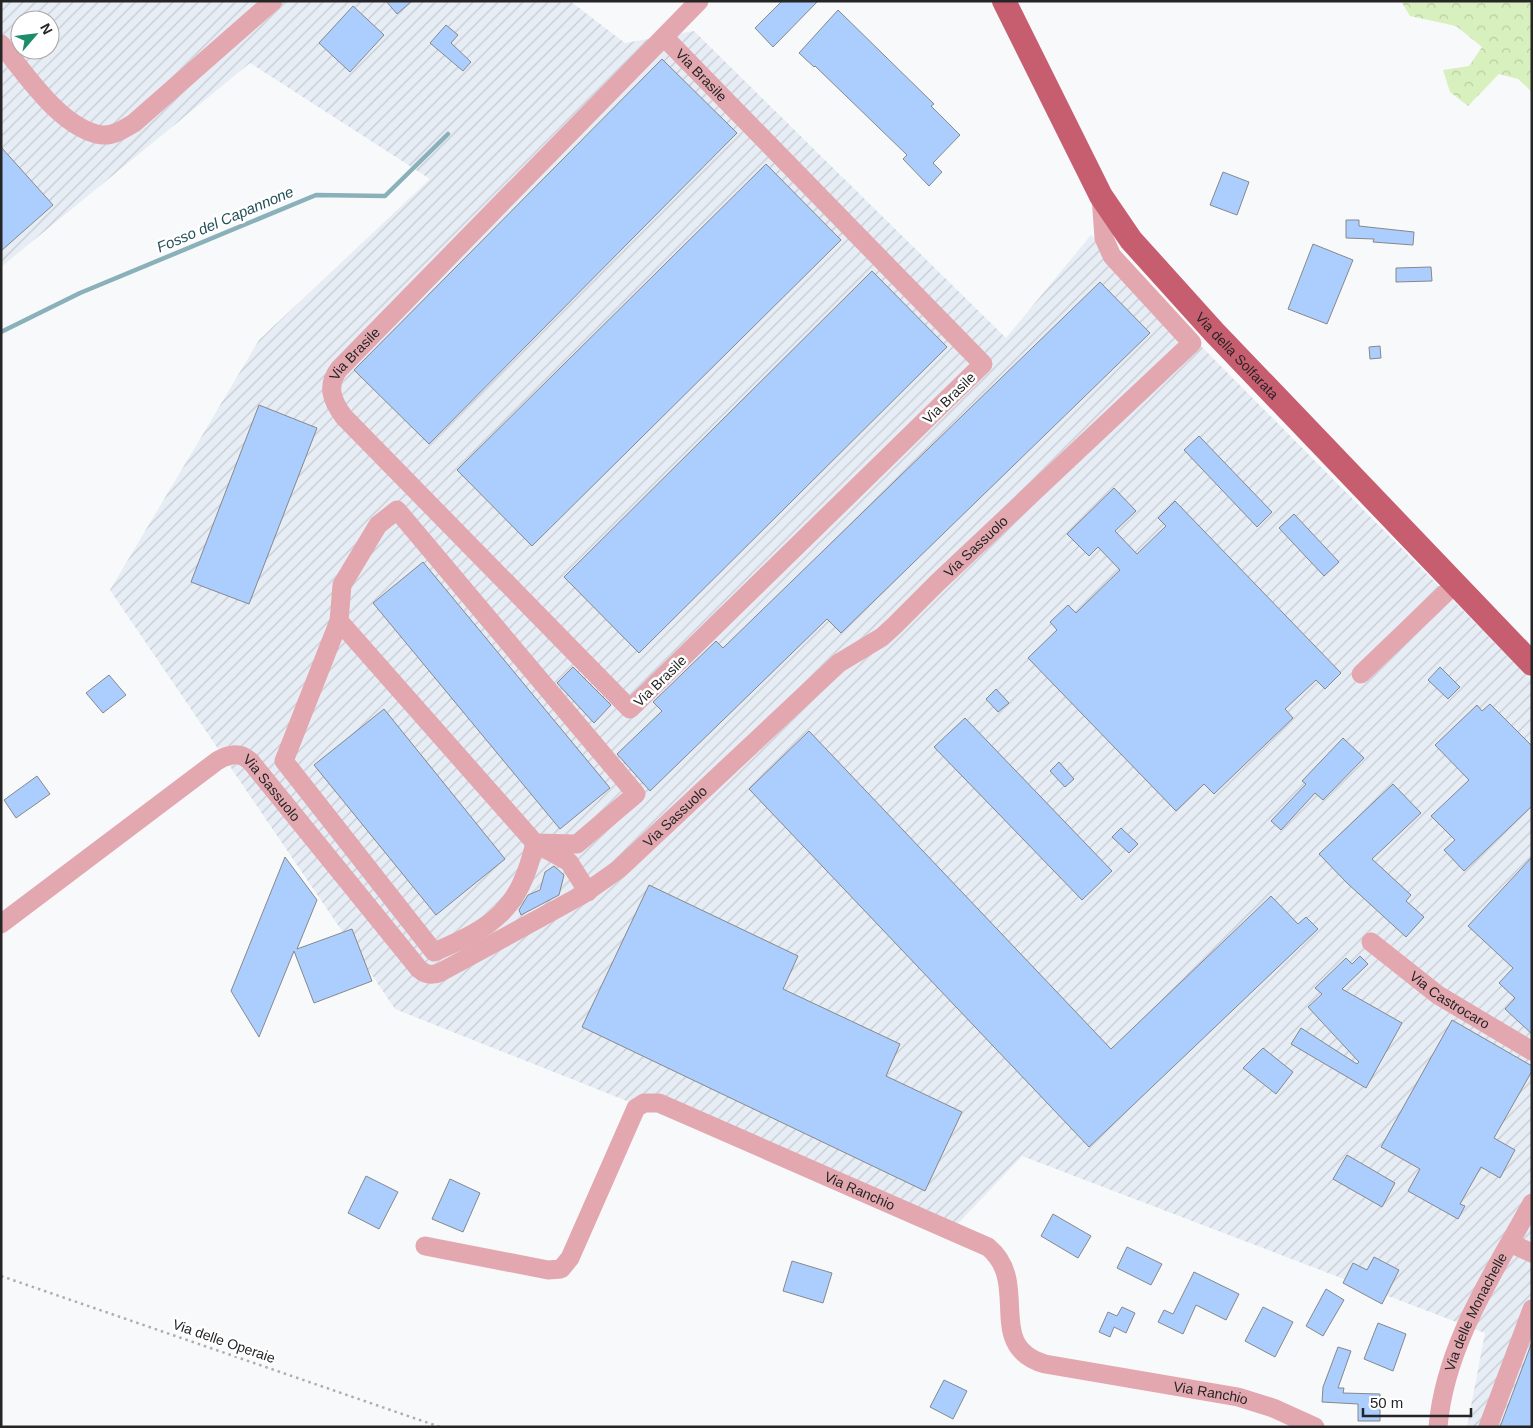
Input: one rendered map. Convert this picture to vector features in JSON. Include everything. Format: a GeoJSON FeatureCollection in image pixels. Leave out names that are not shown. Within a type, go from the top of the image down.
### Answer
{"type":"FeatureCollection","features":[{"type":"Feature","properties":{"kind":"main road","name":"Via della Solfarata"},"geometry":{"type":"LineString","coordinates":[[1004,1],[1101,196],[1141,253],[1532,664]]}},
{"type":"Feature","properties":{"kind":"street"},"geometry":{"type":"LineString","coordinates":[[1,44],[66,118],[83,129],[103,135],[114,134],[134,123],[273,1]]}},
{"type":"Feature","properties":{"kind":"street","name":"Via Brasile"},"geometry":{"type":"LineString","coordinates":[[665,38],[983,364],[630,709],[344,416],[334,402],[331,388],[333,378],[339,369],[665,38],[699,1]]}},
{"type":"Feature","properties":{"kind":"street","name":"Via Sassuolo"},"geometry":{"type":"LineString","coordinates":[[1,924],[217,761],[236,754],[245,756],[251,762],[419,969],[425,973],[441,972],[588,892],[619,869],[839,663],[882,637],[936,583],[1192,343],[1112,256],[1104,238],[1101,196]]}},
{"type":"Feature","properties":{"kind":"street"},"geometry":{"type":"LineString","coordinates":[[397,510],[636,794],[577,844],[535,843],[529,868],[503,913],[472,936],[434,952],[284,761],[339,621],[342,585],[378,524],[397,510]]}},
{"type":"Feature","properties":{"kind":"street"},"geometry":{"type":"LineString","coordinates":[[1360,674],[1455,584]]}},
{"type":"Feature","properties":{"kind":"street"},"geometry":{"type":"LineString","coordinates":[[339,621],[535,843],[569,862],[588,892]]}},
{"type":"Feature","properties":{"kind":"street","name":"Via Castrocaro"},"geometry":{"type":"LineString","coordinates":[[1372,942],[1438,995],[1532,1051]]}},
{"type":"Feature","properties":{"kind":"street","name":"Via Ranchio"},"geometry":{"type":"LineString","coordinates":[[425,1246],[548,1270],[561,1269],[570,1258],[636,1108],[644,1103],[659,1103],[988,1247],[1001,1260],[1007,1273],[1013,1340],[1021,1352],[1032,1360],[1044,1364],[1238,1397],[1273,1408],[1315,1427]]}},
{"type":"Feature","properties":{"kind":"street","name":"Via delle Monachelle"},"geometry":{"type":"LineString","coordinates":[[1438,1427],[1441,1398],[1452,1359],[1487,1284],[1532,1203]]}},
{"type":"Feature","properties":{"kind":"street"},"geometry":{"type":"LineString","coordinates":[[1510,1243],[1532,1254]]}},
{"type":"Feature","properties":{"kind":"street"},"geometry":{"type":"LineString","coordinates":[[1488,1427],[1532,1309]]}},
{"type":"Feature","properties":{"kind":"path","name":"Via delle Operaie"},"geometry":{"type":"LineString","coordinates":[[1,1276],[440,1427]]}},
{"type":"Feature","properties":{"kind":"shaded area"},"geometry":{"type":"Polygon","coordinates":[[[1,1],[570,1],[625,43],[694,31],[1006,338],[1091,235],[1532,680],[1532,1427],[1467,1427],[1485,1333],[1022,1156],[952,1230],[395,1009],[110,590],[259,340],[430,179],[250,63],[1,267],[1,1]]]}},
{"type":"Feature","properties":{"kind":"green space"},"geometry":{"type":"Polygon","coordinates":[[[1401,1],[1532,1],[1532,92],[1518,79],[1499,74],[1468,106],[1450,92],[1443,70],[1469,66],[1482,47],[1456,26],[1410,16],[1401,1]]]}},
{"type":"Feature","properties":{"kind":"building"},"geometry":{"type":"Polygon","coordinates":[[[386,1],[412,1],[397,14],[386,1]]]}},
{"type":"Feature","properties":{"kind":"building"},"geometry":{"type":"Polygon","coordinates":[[[782,1],[818,1],[773,47],[755,28],[782,1]]]}},
{"type":"Feature","properties":{"kind":"building"},"geometry":{"type":"Polygon","coordinates":[[[353,6],[384,35],[350,72],[319,43],[353,6]]]}},
{"type":"Feature","properties":{"kind":"building"},"geometry":{"type":"Polygon","coordinates":[[[838,10],[934,104],[931,106],[960,135],[933,163],[942,172],[929,186],[903,159],[907,155],[815,66],[799,53],[838,10]]]}},
{"type":"Feature","properties":{"kind":"building"},"geometry":{"type":"Polygon","coordinates":[[[446,25],[458,35],[451,43],[471,62],[463,71],[430,43],[446,25]]]}},
{"type":"Feature","properties":{"kind":"building"},"geometry":{"type":"Polygon","coordinates":[[[662,59],[737,133],[429,444],[354,370],[662,59]]]}},
{"type":"Feature","properties":{"kind":"building"},"geometry":{"type":"Polygon","coordinates":[[[1,147],[53,205],[1,251],[1,147]]]}},
{"type":"Feature","properties":{"kind":"building"},"geometry":{"type":"Polygon","coordinates":[[[766,164],[841,240],[532,546],[457,470],[766,164]]]}},
{"type":"Feature","properties":{"kind":"building"},"geometry":{"type":"Polygon","coordinates":[[[1223,172],[1249,182],[1237,215],[1210,205],[1223,172]]]}},
{"type":"Feature","properties":{"kind":"building"},"geometry":{"type":"Polygon","coordinates":[[[1346,220],[1359,220],[1359,226],[1414,232],[1413,245],[1373,242],[1374,239],[1346,238],[1346,220]]]}},
{"type":"Feature","properties":{"kind":"building"},"geometry":{"type":"Polygon","coordinates":[[[1313,244],[1353,260],[1327,324],[1288,309],[1313,244]]]}},
{"type":"Feature","properties":{"kind":"building"},"geometry":{"type":"Polygon","coordinates":[[[1431,267],[1432,281],[1396,282],[1396,268],[1431,267]]]}},
{"type":"Feature","properties":{"kind":"building"},"geometry":{"type":"Polygon","coordinates":[[[872,271],[947,347],[639,653],[564,577],[872,271]]]}},
{"type":"Feature","properties":{"kind":"building"},"geometry":{"type":"Polygon","coordinates":[[[1100,282],[1150,333],[841,633],[827,619],[650,791],[617,754],[662,711],[653,702],[716,641],[723,648],[1100,282]]]}},
{"type":"Feature","properties":{"kind":"building"},"geometry":{"type":"Polygon","coordinates":[[[1380,346],[1381,358],[1370,359],[1369,347],[1380,346]]]}},
{"type":"Feature","properties":{"kind":"building"},"geometry":{"type":"Polygon","coordinates":[[[259,405],[317,428],[249,604],[191,582],[259,405]]]}},
{"type":"Feature","properties":{"kind":"building"},"geometry":{"type":"Polygon","coordinates":[[[1199,436],[1272,512],[1257,527],[1184,450],[1199,436]]]}},
{"type":"Feature","properties":{"kind":"building"},"geometry":{"type":"Polygon","coordinates":[[[1114,488],[1136,511],[1115,531],[1137,554],[1166,526],[1158,518],[1175,501],[1341,673],[1325,689],[1316,680],[1285,709],[1293,718],[1214,794],[1204,784],[1176,811],[1028,658],[1057,630],[1050,622],[1068,605],[1076,613],[1120,570],[1098,547],[1089,556],[1067,534],[1114,488]]]}},
{"type":"Feature","properties":{"kind":"building"},"geometry":{"type":"Polygon","coordinates":[[[1294,514],[1339,562],[1324,576],[1279,528],[1294,514]]]}},
{"type":"Feature","properties":{"kind":"building"},"geometry":{"type":"Polygon","coordinates":[[[423,562],[610,788],[560,829],[373,603],[423,562]]]}},
{"type":"Feature","properties":{"kind":"building"},"geometry":{"type":"Polygon","coordinates":[[[573,667],[611,705],[594,723],[557,683],[573,667]]]}},
{"type":"Feature","properties":{"kind":"building"},"geometry":{"type":"Polygon","coordinates":[[[1440,667],[1460,687],[1448,699],[1428,680],[1440,667]]]}},
{"type":"Feature","properties":{"kind":"building"},"geometry":{"type":"Polygon","coordinates":[[[109,675],[126,695],[103,713],[86,693],[109,675]]]}},
{"type":"Feature","properties":{"kind":"building"},"geometry":{"type":"Polygon","coordinates":[[[996,689],[1009,703],[998,712],[986,699],[996,689]]]}},
{"type":"Feature","properties":{"kind":"building"},"geometry":{"type":"Polygon","coordinates":[[[1490,704],[1532,746],[1532,806],[1464,871],[1444,850],[1455,840],[1431,816],[1469,780],[1435,745],[1477,705],[1482,711],[1490,704]]]}},
{"type":"Feature","properties":{"kind":"building"},"geometry":{"type":"Polygon","coordinates":[[[384,709],[505,859],[436,915],[314,765],[384,709]]]}},
{"type":"Feature","properties":{"kind":"building"},"geometry":{"type":"Polygon","coordinates":[[[965,718],[1112,871],[1082,900],[934,747],[965,718]]]}},
{"type":"Feature","properties":{"kind":"building"},"geometry":{"type":"Polygon","coordinates":[[[809,731],[1111,1049],[1271,896],[1298,924],[1306,917],[1318,929],[1089,1147],[749,789],[809,731]]]}},
{"type":"Feature","properties":{"kind":"building"},"geometry":{"type":"Polygon","coordinates":[[[1343,738],[1364,758],[1323,800],[1315,793],[1281,830],[1271,821],[1306,784],[1302,781],[1343,738]]]}},
{"type":"Feature","properties":{"kind":"building"},"geometry":{"type":"Polygon","coordinates":[[[1059,762],[1074,779],[1065,787],[1050,771],[1059,762]]]}},
{"type":"Feature","properties":{"kind":"building"},"geometry":{"type":"Polygon","coordinates":[[[37,776],[50,794],[16,818],[4,800],[37,776]]]}},
{"type":"Feature","properties":{"kind":"building"},"geometry":{"type":"Polygon","coordinates":[[[1393,784],[1421,813],[1372,859],[1411,895],[1406,901],[1424,917],[1406,937],[1347,883],[1319,854],[1393,784]]]}},
{"type":"Feature","properties":{"kind":"building"},"geometry":{"type":"Polygon","coordinates":[[[1121,828],[1138,844],[1129,853],[1112,837],[1121,828]]]}},
{"type":"Feature","properties":{"kind":"building"},"geometry":{"type":"Polygon","coordinates":[[[285,857],[317,900],[297,949],[352,929],[372,981],[314,1003],[294,951],[259,1037],[231,991],[285,857]]]}},
{"type":"Feature","properties":{"kind":"building"},"geometry":{"type":"Polygon","coordinates":[[[1532,857],[1532,1034],[1505,1009],[1515,998],[1499,983],[1513,968],[1468,926],[1532,857]]]}},
{"type":"Feature","properties":{"kind":"building"},"geometry":{"type":"Polygon","coordinates":[[[554,866],[564,875],[559,895],[521,915],[519,910],[528,895],[540,890],[545,872],[554,866]]]}},
{"type":"Feature","properties":{"kind":"building"},"geometry":{"type":"Polygon","coordinates":[[[649,885],[798,956],[783,989],[900,1044],[886,1076],[962,1112],[925,1191],[582,1027],[649,885]]]}},
{"type":"Feature","properties":{"kind":"building"},"geometry":{"type":"Polygon","coordinates":[[[1360,956],[1368,964],[1342,989],[1402,1023],[1366,1088],[1291,1044],[1301,1028],[1357,1064],[1359,1062],[1308,1007],[1322,994],[1315,988],[1346,958],[1352,964],[1360,956]]]}},
{"type":"Feature","properties":{"kind":"building"},"geometry":{"type":"Polygon","coordinates":[[[1452,1020],[1532,1066],[1532,1071],[1494,1138],[1515,1150],[1500,1178],[1481,1167],[1460,1204],[1465,1206],[1458,1219],[1408,1191],[1420,1169],[1381,1147],[1452,1020]]]}},
{"type":"Feature","properties":{"kind":"building"},"geometry":{"type":"Polygon","coordinates":[[[1263,1048],[1293,1072],[1276,1094],[1243,1068],[1263,1048]]]}},
{"type":"Feature","properties":{"kind":"building"},"geometry":{"type":"Polygon","coordinates":[[[1347,1155],[1395,1183],[1382,1207],[1333,1179],[1347,1155]]]}},
{"type":"Feature","properties":{"kind":"building"},"geometry":{"type":"Polygon","coordinates":[[[366,1176],[398,1192],[379,1229],[348,1213],[366,1176]]]}},
{"type":"Feature","properties":{"kind":"building"},"geometry":{"type":"Polygon","coordinates":[[[450,1179],[480,1193],[463,1232],[432,1219],[450,1179]]]}},
{"type":"Feature","properties":{"kind":"building"},"geometry":{"type":"Polygon","coordinates":[[[1053,1214],[1091,1236],[1078,1258],[1041,1236],[1053,1214]]]}},
{"type":"Feature","properties":{"kind":"building"},"geometry":{"type":"Polygon","coordinates":[[[1127,1247],[1162,1264],[1151,1285],[1117,1268],[1127,1247]]]}},
{"type":"Feature","properties":{"kind":"building"},"geometry":{"type":"Polygon","coordinates":[[[1374,1257],[1399,1270],[1382,1304],[1343,1283],[1353,1263],[1367,1270],[1374,1257]]]}},
{"type":"Feature","properties":{"kind":"building"},"geometry":{"type":"Polygon","coordinates":[[[792,1261],[832,1273],[823,1303],[783,1291],[792,1261]]]}},
{"type":"Feature","properties":{"kind":"building"},"geometry":{"type":"Polygon","coordinates":[[[1194,1272],[1239,1294],[1226,1320],[1196,1305],[1183,1334],[1158,1322],[1164,1310],[1173,1314],[1194,1272]]]}},
{"type":"Feature","properties":{"kind":"building"},"geometry":{"type":"Polygon","coordinates":[[[1326,1289],[1344,1300],[1323,1336],[1306,1326],[1326,1289]]]}},
{"type":"Feature","properties":{"kind":"building"},"geometry":{"type":"Polygon","coordinates":[[[1122,1307],[1135,1313],[1126,1333],[1114,1327],[1110,1337],[1099,1332],[1108,1312],[1117,1316],[1122,1307]]]}},
{"type":"Feature","properties":{"kind":"building"},"geometry":{"type":"Polygon","coordinates":[[[1263,1307],[1293,1322],[1275,1357],[1245,1341],[1263,1307]]]}},
{"type":"Feature","properties":{"kind":"building"},"geometry":{"type":"Polygon","coordinates":[[[1378,1323],[1406,1334],[1393,1371],[1364,1359],[1378,1323]]]}},
{"type":"Feature","properties":{"kind":"building"},"geometry":{"type":"Polygon","coordinates":[[[1532,1342],[1532,1427],[1500,1427],[1532,1342]]]}},
{"type":"Feature","properties":{"kind":"building"},"geometry":{"type":"Polygon","coordinates":[[[1338,1347],[1351,1351],[1338,1388],[1344,1388],[1343,1393],[1380,1394],[1380,1421],[1358,1421],[1358,1404],[1322,1402],[1323,1387],[1338,1347]]]}},
{"type":"Feature","properties":{"kind":"building"},"geometry":{"type":"Polygon","coordinates":[[[944,1380],[967,1391],[953,1419],[930,1407],[944,1380]]]}},
{"type":"Feature","properties":{"kind":"waterway","name":"Fosso del Capannone"},"geometry":{"type":"LineString","coordinates":[[1,332],[80,293],[316,195],[385,196],[448,134]]}}]}
